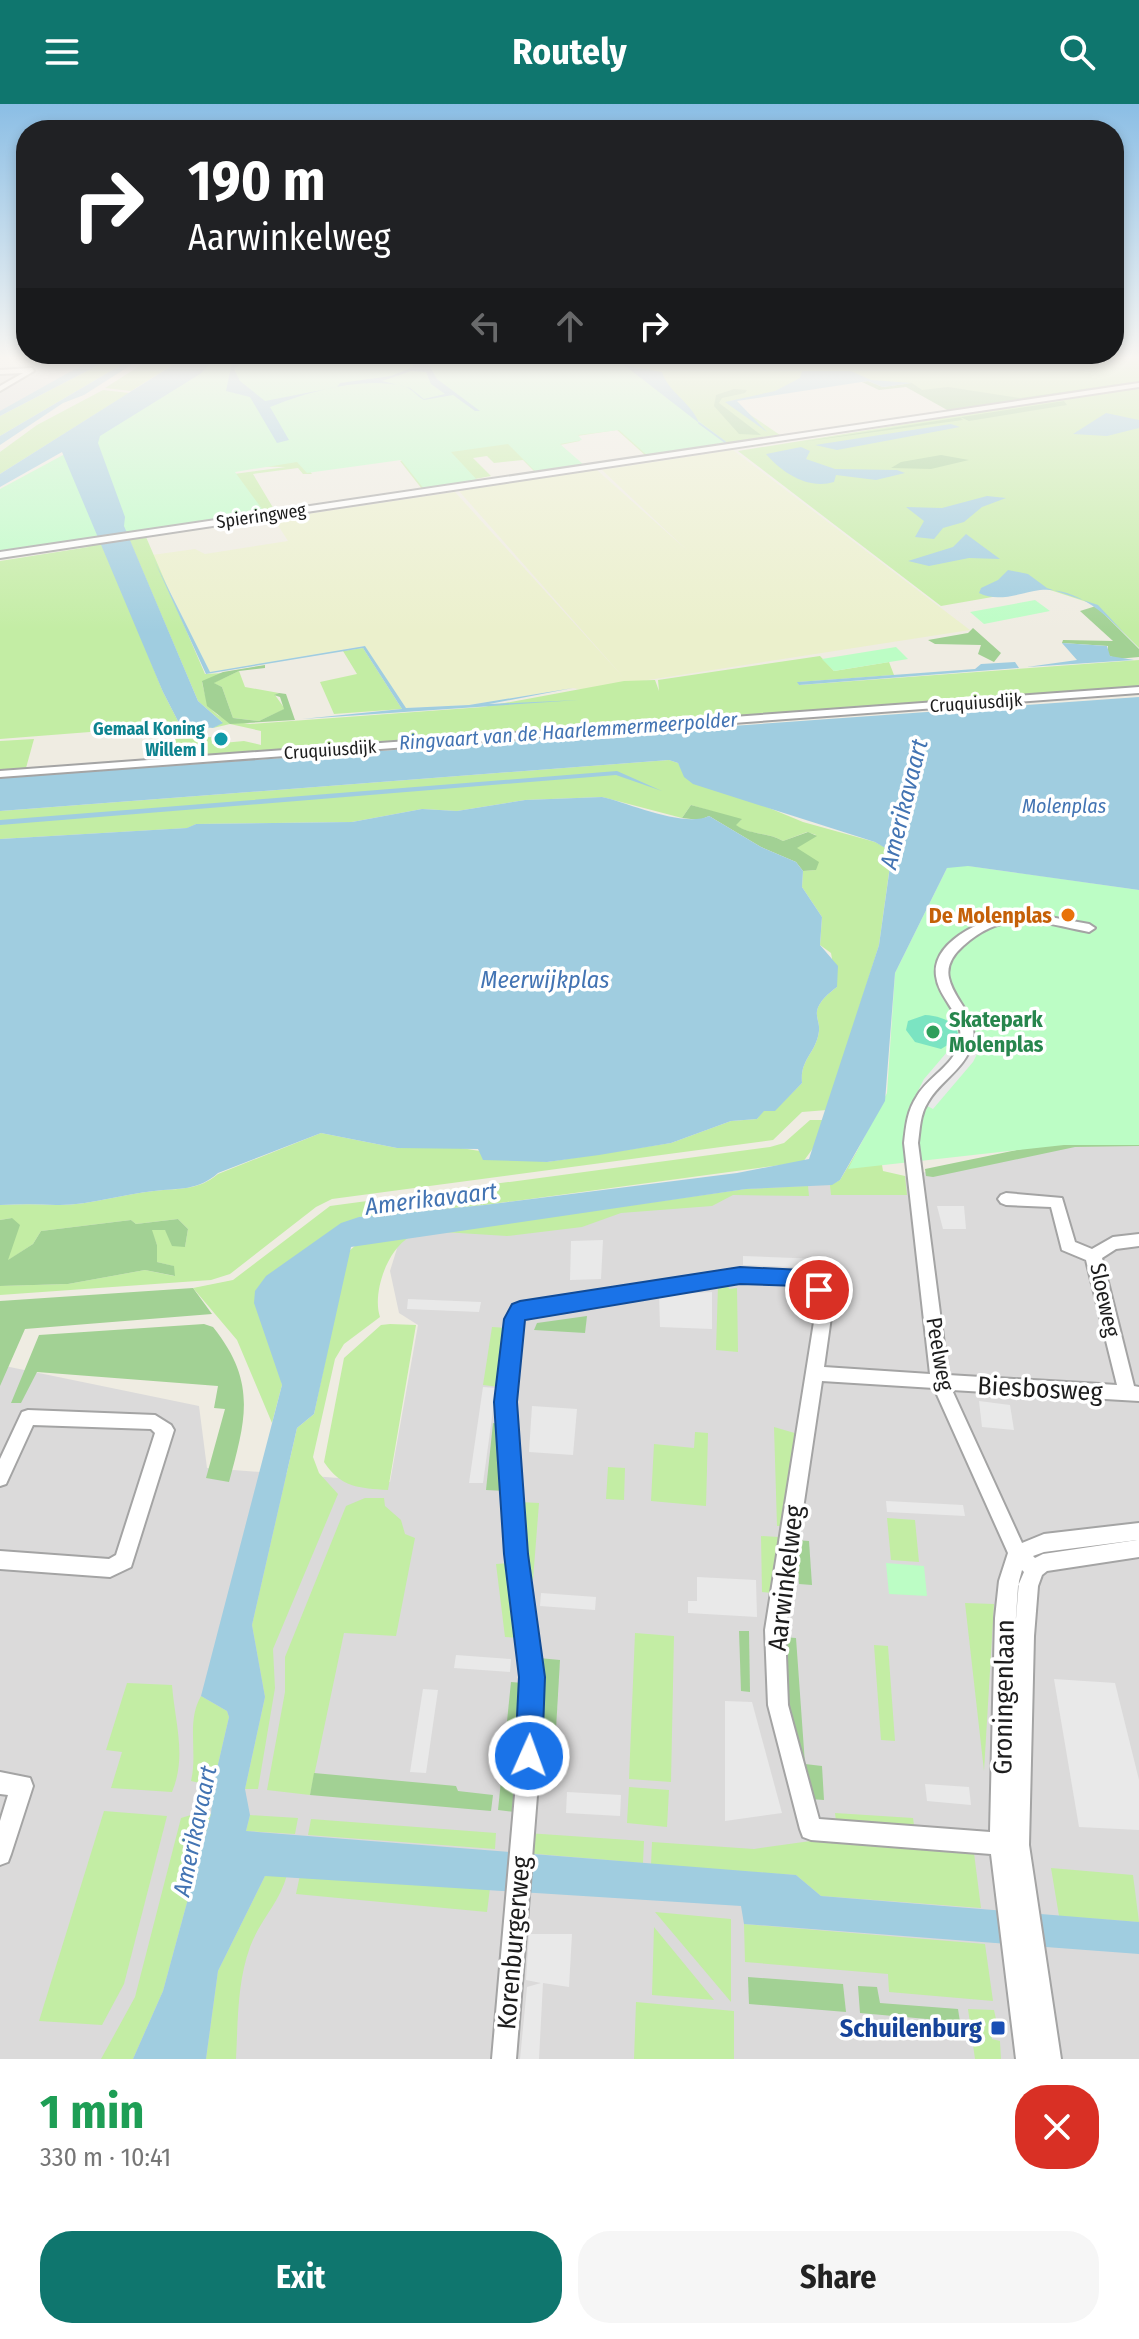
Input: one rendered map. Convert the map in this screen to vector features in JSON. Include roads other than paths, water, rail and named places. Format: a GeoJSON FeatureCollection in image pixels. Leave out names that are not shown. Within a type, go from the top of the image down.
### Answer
{"type":"FeatureCollection","features":[{"type":"Feature","properties":{"kind":"street","name":"Spieringweg"},"geometry":{"type":"LineString","coordinates":[[0,555],[709,449]]}},
{"type":"Feature","properties":{"kind":"street","name":"Cruquiusdijk"},"geometry":{"type":"LineString","coordinates":[[0,774],[1139,690]]}},
{"type":"Feature","properties":{"kind":"street","name":"Peelweg"},"geometry":{"type":"LineString","coordinates":[[1034,1569],[1017,1553],[940,1383],[911,1143],[920,1103],[963,1054],[969,1030],[963,1010],[942,978],[943,966],[951,949],[999,916],[1014,914],[1089,928]]}},
{"type":"Feature","properties":{"kind":"street"},"geometry":{"type":"LineString","coordinates":[[1006,1199],[1057,1202],[1068,1246],[1093,1256]]}},
{"type":"Feature","properties":{"kind":"street","name":"Sloeweg"},"geometry":{"type":"LineString","coordinates":[[1133,1393],[1093,1256],[1113,1243],[1139,1240]]}},
{"type":"Feature","properties":{"kind":"street","name":"Aarwinkelweg"},"geometry":{"type":"LineString","coordinates":[[522,1838],[532,1677],[516,1554],[505,1402],[515,1319],[520,1310],[737,1276],[803,1278],[819,1290],[825,1303],[775,1630],[778,1705],[811,1829],[1010,1844]]}},
{"type":"Feature","properties":{"kind":"street"},"geometry":{"type":"LineString","coordinates":[[815,1374],[940,1383]]}},
{"type":"Feature","properties":{"kind":"street","name":"Biesbosweg"},"geometry":{"type":"LineString","coordinates":[[940,1383],[1133,1393]]}},
{"type":"Feature","properties":{"kind":"street"},"geometry":{"type":"LineString","coordinates":[[0,1478],[28,1417],[155,1422],[165,1430],[124,1561],[110,1568],[0,1560]]}},
{"type":"Feature","properties":{"kind":"street"},"geometry":{"type":"LineString","coordinates":[[1017,1553],[1044,1543],[1139,1531]]}},
{"type":"Feature","properties":{"kind":"street"},"geometry":{"type":"LineString","coordinates":[[1034,1569],[1043,1563],[1139,1548]]}},
{"type":"Feature","properties":{"kind":"street","name":"Groningenlaan"},"geometry":{"type":"LineString","coordinates":[[1017,1553],[1009,1581],[1005,1618],[1010,1844],[1023,1953],[1028,2059]]}},
{"type":"Feature","properties":{"kind":"street","name":"Groningenlaan"},"geometry":{"type":"LineString","coordinates":[[1010,1844],[1028,1586],[1034,1569]]}},
{"type":"Feature","properties":{"kind":"street"},"geometry":{"type":"LineString","coordinates":[[0,1783],[22,1786],[0,1854]]}},
{"type":"Feature","properties":{"kind":"street","name":"Korenburgerweg"},"geometry":{"type":"LineString","coordinates":[[504,2059],[522,1838]]}},
{"type":"Feature","properties":{"kind":"street","name":"Groningenlaan"},"geometry":{"type":"LineString","coordinates":[[1023,1953],[1049,2059]]}},
{"type":"Feature","properties":{"kind":"water"},"geometry":{"type":"Polygon","coordinates":[[[39,449],[100,449],[125,517],[124,526],[198,701],[223,723],[213,728],[180,725],[163,692],[62,452],[0,487],[0,474],[39,449]]]}},
{"type":"Feature","properties":{"kind":"water"},"geometry":{"type":"Polygon","coordinates":[[[806,449],[810,451],[806,459],[835,469],[897,470],[905,473],[876,480],[836,475],[834,482],[815,484],[787,473],[766,454],[806,449]]]}},
{"type":"Feature","properties":{"kind":"water"},"geometry":{"type":"Polygon","coordinates":[[[987,496],[1006,498],[982,507],[964,522],[943,528],[934,539],[915,537],[924,521],[906,507],[942,508],[987,496]]]}},
{"type":"Feature","properties":{"kind":"water"},"geometry":{"type":"Polygon","coordinates":[[[966,534],[1000,559],[969,558],[929,566],[908,561],[953,547],[966,534]]]}},
{"type":"Feature","properties":{"kind":"water"},"geometry":{"type":"Polygon","coordinates":[[[154,560],[210,672],[365,646],[406,708],[469,705],[573,688],[489,704],[579,700],[302,719],[402,709],[363,648],[206,674],[154,560]]]}},
{"type":"Feature","properties":{"kind":"water"},"geometry":{"type":"Polygon","coordinates":[[[1008,570],[1028,574],[1054,590],[1001,597],[979,593],[981,588],[998,580],[1008,570]]]}},
{"type":"Feature","properties":{"kind":"water"},"geometry":{"type":"Polygon","coordinates":[[[1083,600],[1098,605],[1139,649],[1108,617],[1083,600]]]}},
{"type":"Feature","properties":{"kind":"water"},"geometry":{"type":"Polygon","coordinates":[[[1062,643],[1107,646],[1110,656],[1134,660],[1027,667],[1077,660],[1062,643]]]}},
{"type":"Feature","properties":{"kind":"water"},"geometry":{"type":"Polygon","coordinates":[[[1015,662],[1019,668],[799,685],[797,682],[975,669],[981,664],[1015,662]]]}},
{"type":"Feature","properties":{"kind":"water"},"geometry":{"type":"Polygon","coordinates":[[[1139,697],[1139,890],[968,866],[947,868],[895,973],[885,1101],[840,1180],[832,1185],[746,1189],[351,1247],[314,1414],[297,1428],[252,1625],[265,1697],[245,1789],[250,1815],[246,1831],[796,1875],[821,1896],[1139,1922],[1139,1954],[744,1924],[741,1906],[265,1876],[218,1971],[206,2059],[133,2059],[163,1991],[211,1814],[213,1786],[229,1717],[227,1711],[201,1696],[282,1385],[254,1303],[255,1291],[266,1276],[341,1223],[359,1217],[485,1205],[737,1173],[809,1159],[879,945],[892,852],[875,842],[693,784],[684,777],[678,763],[669,760],[0,811],[0,778],[1139,697]]]}},
{"type":"Feature","properties":{"kind":"water"},"geometry":{"type":"Polygon","coordinates":[[[617,771],[662,791],[616,775],[0,825],[0,820],[617,771]]]}},
{"type":"Feature","properties":{"kind":"water","name":"Meerwijkplas"},"geometry":{"type":"Polygon","coordinates":[[[602,797],[671,817],[698,819],[709,816],[761,847],[796,862],[803,871],[802,887],[822,917],[820,945],[838,966],[837,987],[818,1007],[819,1031],[803,1068],[802,1083],[775,1111],[764,1111],[757,1119],[731,1121],[671,1143],[547,1162],[483,1160],[478,1149],[397,1148],[321,1133],[188,1188],[68,1205],[0,1205],[0,839],[187,828],[196,824],[352,822],[422,809],[457,811],[525,800],[602,797]]]}},
{"type":"Feature","properties":{"kind":"place","name":"Gemaal Koning Willem I"},"geometry":{"type":"Point","coordinates":[221,739]}},
{"type":"Feature","properties":{"kind":"place","name":"De Molenplas"},"geometry":{"type":"Point","coordinates":[1068,915]}},
{"type":"Feature","properties":{"kind":"place","name":"Skatepark Molenplas"},"geometry":{"type":"Point","coordinates":[933,1032]}},
{"type":"Feature","properties":{"kind":"place","name":"Schuilenburg"},"geometry":{"type":"Point","coordinates":[998,2028]}},
{"type":"Feature","properties":{"kind":"water label","name":"Ringvaart van de Haarlemmermeerpolder"},"geometry":{"type":"Point","coordinates":[568,731]}},
{"type":"Feature","properties":{"kind":"water label","name":"Amerikavaart"},"geometry":{"type":"Point","coordinates":[904,804]}},
{"type":"Feature","properties":{"kind":"water label","name":"Molenplas"},"geometry":{"type":"Point","coordinates":[1064,806]}},
{"type":"Feature","properties":{"kind":"water label","name":"Amerikavaart"},"geometry":{"type":"Point","coordinates":[431,1199]}},
{"type":"Feature","properties":{"kind":"water label","name":"Amerikavaart"},"geometry":{"type":"Point","coordinates":[195,1831]}}]}
